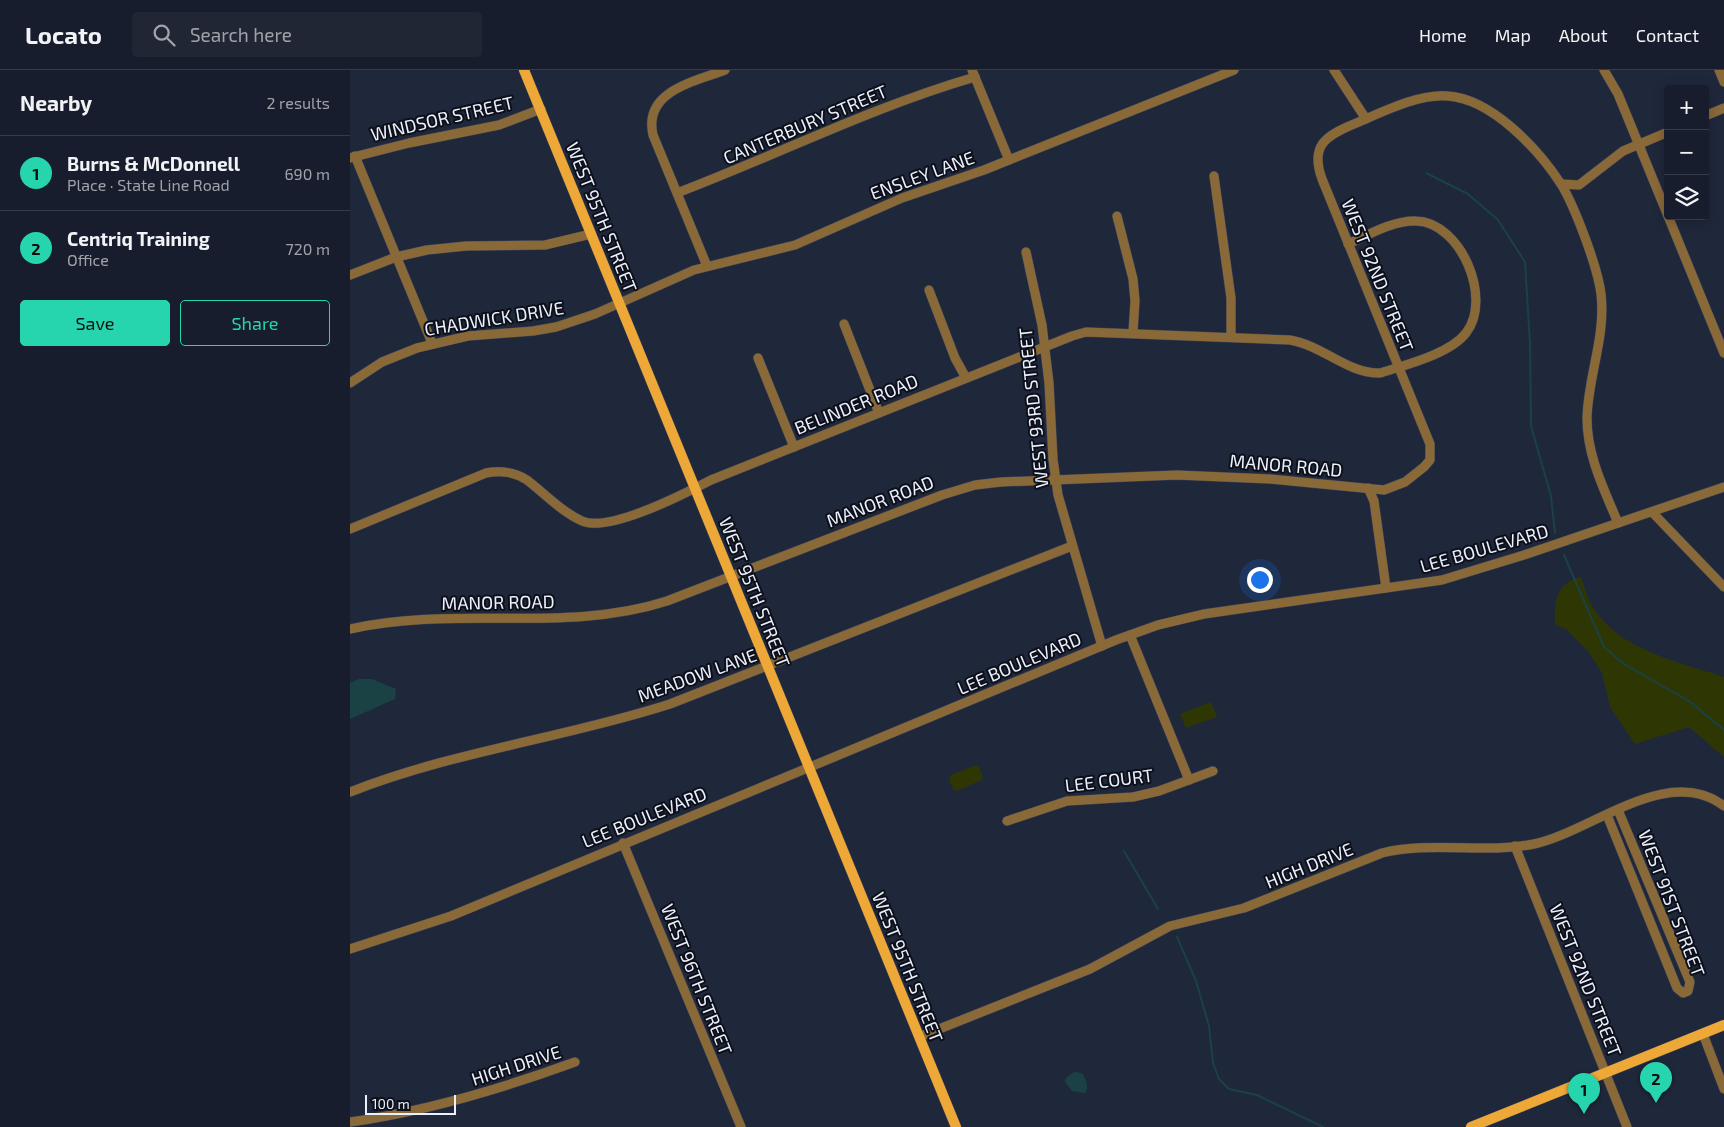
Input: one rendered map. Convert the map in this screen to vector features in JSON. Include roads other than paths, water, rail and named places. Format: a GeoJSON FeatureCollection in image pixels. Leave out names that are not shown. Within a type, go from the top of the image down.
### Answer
{"type":"FeatureCollection","features":[{"type":"Feature","properties":{"kind":"main road","name":"WEST 95TH STREET"},"geometry":{"type":"LineString","coordinates":[[524,70],[956,1127]]}},
{"type":"Feature","properties":{"kind":"main road"},"geometry":{"type":"LineString","coordinates":[[1471,1127],[1724,1024]]}},
{"type":"Feature","properties":{"kind":"street"},"geometry":{"type":"LineString","coordinates":[[707,266],[663,159],[652,127],[654,109],[658,102],[672,91],[725,70]]}},
{"type":"Feature","properties":{"kind":"street","name":"ENSLEY LANE"},"geometry":{"type":"LineString","coordinates":[[619,302],[707,266],[770,252],[794,244],[902,198],[1009,160],[1234,70]]}},
{"type":"Feature","properties":{"kind":"street"},"geometry":{"type":"LineString","coordinates":[[1334,70],[1366,119],[1430,96],[1447,96],[1470,101],[1510,126],[1527,142],[1560,184],[1571,204],[1595,267],[1601,294],[1602,324],[1589,404],[1588,436],[1595,467],[1618,522]]}},
{"type":"Feature","properties":{"kind":"street"},"geometry":{"type":"LineString","coordinates":[[1604,70],[1618,94],[1664,206]]}},
{"type":"Feature","properties":{"kind":"street"},"geometry":{"type":"LineString","coordinates":[[1719,70],[1724,82]]}},
{"type":"Feature","properties":{"kind":"street"},"geometry":{"type":"LineString","coordinates":[[973,73],[1009,160]]}},
{"type":"Feature","properties":{"kind":"street","name":"CANTERBURY STREET"},"geometry":{"type":"LineString","coordinates":[[677,193],[775,154],[849,120],[973,73]]}},
{"type":"Feature","properties":{"kind":"street"},"geometry":{"type":"LineString","coordinates":[[1709,114],[1724,108]]}},
{"type":"Feature","properties":{"kind":"street","name":"WINDSOR STREET"},"geometry":{"type":"LineString","coordinates":[[352,157],[409,143],[499,125],[541,110]]}},
{"type":"Feature","properties":{"kind":"street","name":"WEST 92ND STREET"},"geometry":{"type":"LineString","coordinates":[[1366,119],[1329,136],[1324,141],[1317,155],[1319,171],[1430,444],[1430,460],[1426,466]]}},
{"type":"Feature","properties":{"kind":"street"},"geometry":{"type":"LineString","coordinates":[[1571,204],[1579,185],[1623,151],[1664,134]]}},
{"type":"Feature","properties":{"kind":"street"},"geometry":{"type":"LineString","coordinates":[[352,157],[432,343]]}},
{"type":"Feature","properties":{"kind":"street"},"geometry":{"type":"LineString","coordinates":[[1214,176],[1231,298],[1231,336]]}},
{"type":"Feature","properties":{"kind":"street"},"geometry":{"type":"LineString","coordinates":[[1560,184],[1579,185]]}},
{"type":"Feature","properties":{"kind":"street"},"geometry":{"type":"LineString","coordinates":[[1117,216],[1133,278],[1135,301],[1133,332]]}},
{"type":"Feature","properties":{"kind":"street"},"geometry":{"type":"LineString","coordinates":[[1670,220],[1724,354]]}},
{"type":"Feature","properties":{"kind":"street","name":"BELINDER ROAD"},"geometry":{"type":"LineString","coordinates":[[350,529],[494,471],[518,474],[583,522],[597,525],[613,522],[711,480],[1086,332],[1231,336],[1303,342],[1365,373],[1380,373],[1398,367],[1447,348],[1466,334],[1475,314],[1476,288],[1457,244],[1443,229],[1435,225],[1416,221],[1404,222],[1348,244]]}},
{"type":"Feature","properties":{"kind":"street"},"geometry":{"type":"LineString","coordinates":[[350,275],[396,257],[445,247],[545,246],[591,234]]}},
{"type":"Feature","properties":{"kind":"street","name":"WEST 93RD STREET"},"geometry":{"type":"LineString","coordinates":[[1026,252],[1044,347],[1056,479],[1072,546],[1102,646]]}},
{"type":"Feature","properties":{"kind":"street"},"geometry":{"type":"LineString","coordinates":[[929,290],[955,358],[966,378]]}},
{"type":"Feature","properties":{"kind":"street","name":"CHADWICK DRIVE"},"geometry":{"type":"LineString","coordinates":[[350,383],[382,362],[432,343],[468,336],[533,331],[556,327],[595,314],[619,302]]}},
{"type":"Feature","properties":{"kind":"street"},"geometry":{"type":"LineString","coordinates":[[844,324],[879,413]]}},
{"type":"Feature","properties":{"kind":"street"},"geometry":{"type":"LineString","coordinates":[[758,358],[794,447]]}},
{"type":"Feature","properties":{"kind":"street","name":"MANOR ROAD"},"geometry":{"type":"LineString","coordinates":[[350,629],[416,619],[566,617],[627,612],[667,601],[960,489],[1000,482],[1168,475],[1233,476],[1384,490],[1406,482],[1426,466]]}},
{"type":"Feature","properties":{"kind":"street"},"geometry":{"type":"LineString","coordinates":[[1368,488],[1374,501],[1386,588]]}},
{"type":"Feature","properties":{"kind":"street","name":"LEE BOULEVARD"},"geometry":{"type":"LineString","coordinates":[[350,949],[451,916],[623,843],[1130,635],[1204,614],[1424,583],[1466,573],[1724,488]]}},
{"type":"Feature","properties":{"kind":"street"},"geometry":{"type":"LineString","coordinates":[[1374,501],[1384,490]]}},
{"type":"Feature","properties":{"kind":"street"},"geometry":{"type":"LineString","coordinates":[[1652,512],[1724,587]]}},
{"type":"Feature","properties":{"kind":"street","name":"MEADOW LANE"},"geometry":{"type":"LineString","coordinates":[[350,792],[441,762],[652,710],[1072,546]]}},
{"type":"Feature","properties":{"kind":"street"},"geometry":{"type":"LineString","coordinates":[[1130,635],[1189,780]]}},
{"type":"Feature","properties":{"kind":"street","name":"LEE COURT"},"geometry":{"type":"LineString","coordinates":[[1007,821],[1060,803],[1089,798],[1133,796],[1159,791],[1213,771]]}},
{"type":"Feature","properties":{"kind":"street","name":"HIGH DRIVE"},"geometry":{"type":"LineString","coordinates":[[919,1037],[1090,970],[1170,926],[1244,908],[1382,854],[1403,849],[1515,846],[1549,839],[1647,798],[1678,792],[1695,794],[1724,806]]}},
{"type":"Feature","properties":{"kind":"street","name":"WEST 91ST STREET"},"geometry":{"type":"LineString","coordinates":[[1607,815],[1677,988],[1683,993],[1688,990],[1690,982],[1618,810]]}},
{"type":"Feature","properties":{"kind":"street","name":"WEST 96TH STREET"},"geometry":{"type":"LineString","coordinates":[[623,843],[741,1127]]}},
{"type":"Feature","properties":{"kind":"street","name":"WEST 92ND STREET"},"geometry":{"type":"LineString","coordinates":[[1515,846],[1627,1127]]}},
{"type":"Feature","properties":{"kind":"street"},"geometry":{"type":"LineString","coordinates":[[1703,1034],[1724,1089]]}},
{"type":"Feature","properties":{"kind":"street","name":"HIGH DRIVE"},"geometry":{"type":"LineString","coordinates":[[350,1122],[452,1102],[526,1080],[575,1062]]}},
{"type":"Feature","properties":{"kind":"waterway"},"geometry":{"type":"LineString","coordinates":[[1426,173],[1468,194],[1498,220],[1525,262],[1530,344],[1531,426],[1551,496],[1555,533]]}},
{"type":"Feature","properties":{"kind":"waterway"},"geometry":{"type":"LineString","coordinates":[[1564,555],[1604,647],[1624,664],[1689,701],[1724,730]]}},
{"type":"Feature","properties":{"kind":"waterway"},"geometry":{"type":"LineString","coordinates":[[1124,851],[1158,909]]}},
{"type":"Feature","properties":{"kind":"waterway"},"geometry":{"type":"LineString","coordinates":[[1177,937],[1196,981],[1209,1026],[1213,1063],[1219,1079],[1229,1089],[1257,1095],[1323,1127]]}},
{"type":"Feature","properties":{"kind":"place","name":"Centriq Training"},"geometry":{"type":"Point","coordinates":[1656,1103]}},
{"type":"Feature","properties":{"kind":"place","name":"Burns & McDonnell"},"geometry":{"type":"Point","coordinates":[1584,1114]}}]}
